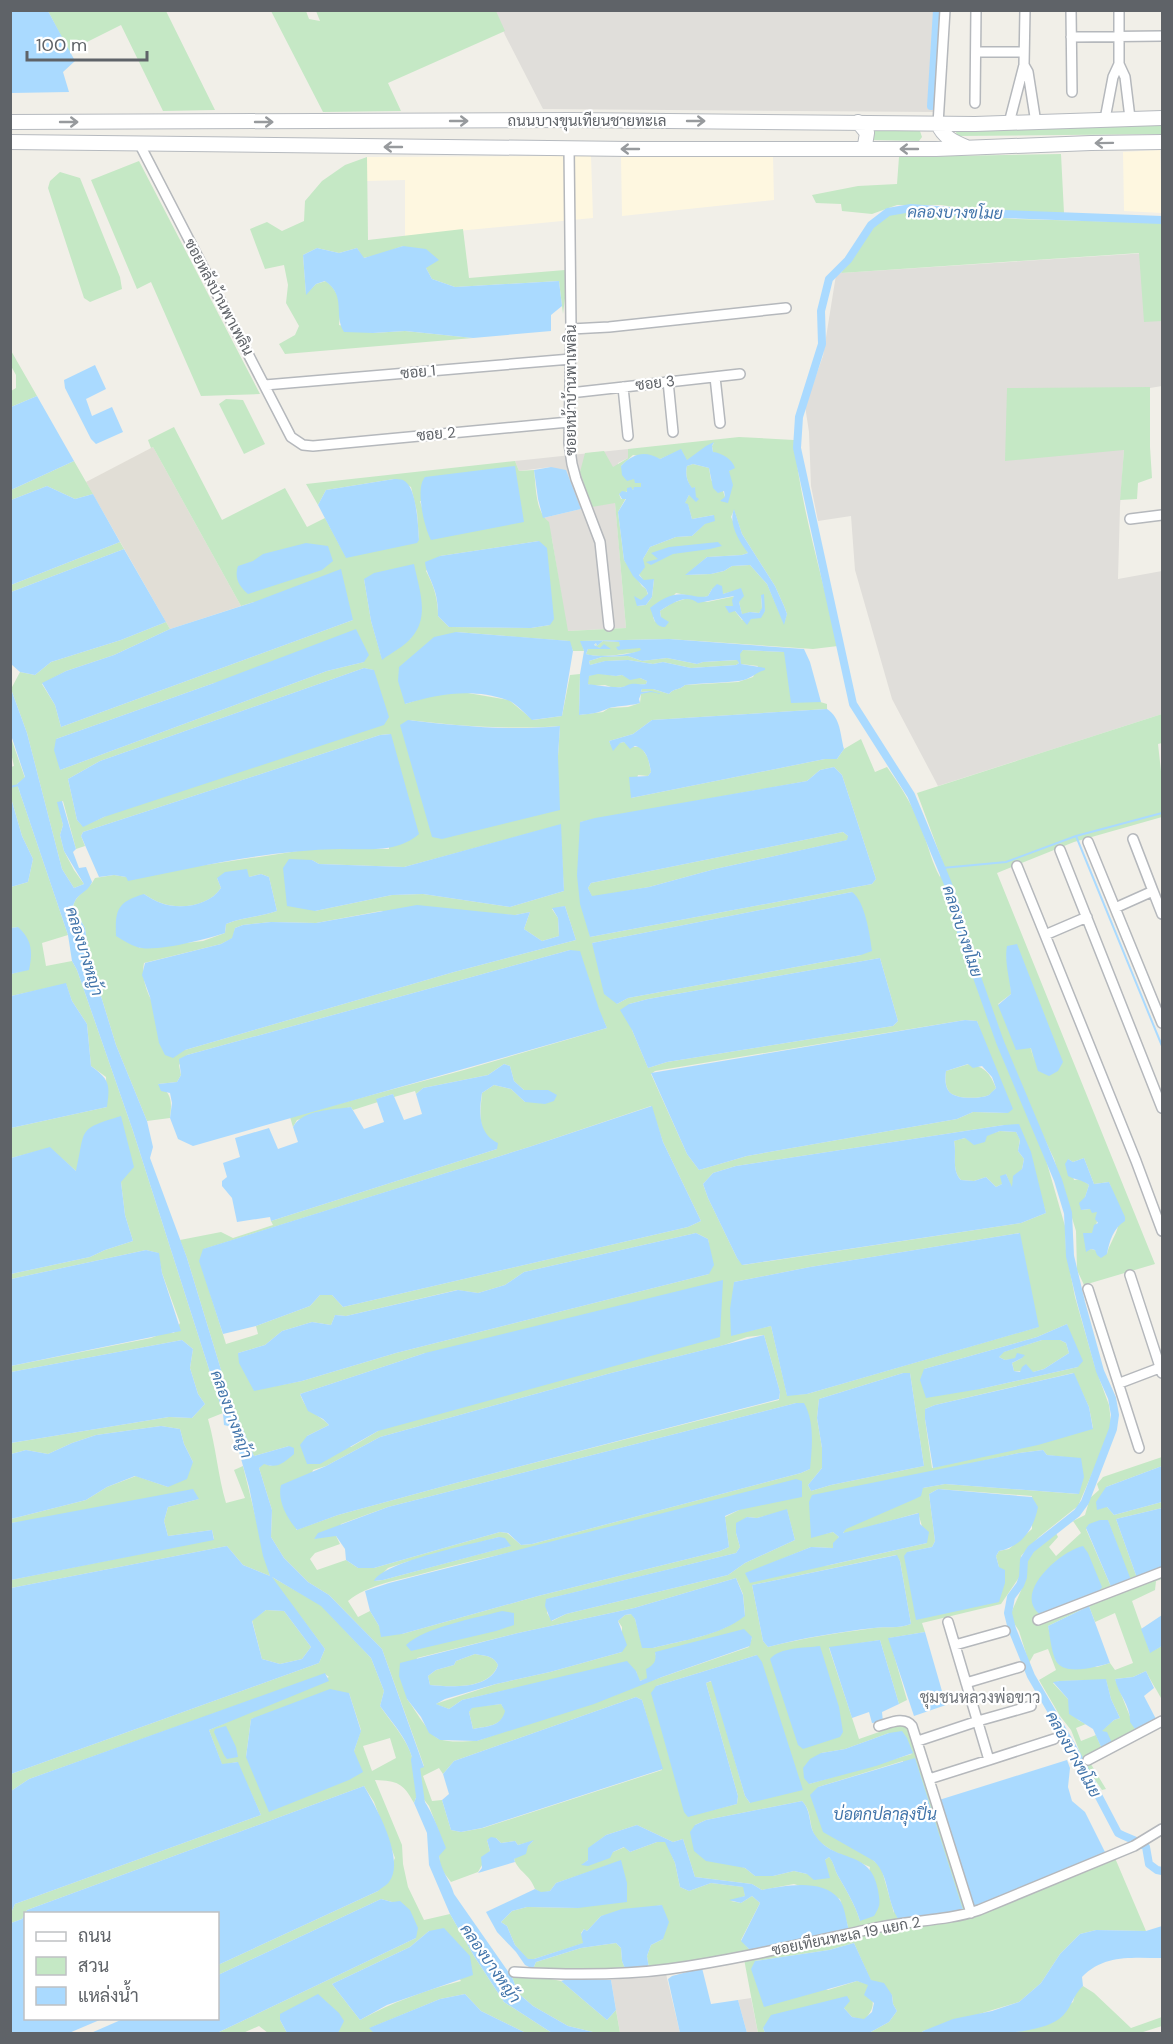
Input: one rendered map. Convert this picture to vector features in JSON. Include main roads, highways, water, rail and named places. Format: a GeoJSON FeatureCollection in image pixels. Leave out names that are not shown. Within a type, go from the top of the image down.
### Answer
{"type":"FeatureCollection","features":[{"type":"Feature","properties":{"kind":"main road","name":"ถนนบางขุนเทียนชายทะเล"},"geometry":{"type":"LineString","coordinates":[[10,122],[1036,123],[1162,117]]}},
{"type":"Feature","properties":{"kind":"main road"},"geometry":{"type":"LineString","coordinates":[[858,122],[867,133],[865,145],[861,149]]}},
{"type":"Feature","properties":{"kind":"main road"},"geometry":{"type":"LineString","coordinates":[[938,123],[941,132],[954,142],[968,148]]}},
{"type":"Feature","properties":{"kind":"main road","name":"ถนนบางขุนเทียนชายทะเล"},"geometry":{"type":"LineString","coordinates":[[10,142],[861,149],[1162,142]]}},
{"type":"Feature","properties":{"kind":"water"},"geometry":{"type":"Polygon","coordinates":[[[10,11],[48,11],[75,61],[63,72],[69,92],[11,93],[10,11]]]}},
{"type":"Feature","properties":{"kind":"water"},"geometry":{"type":"Polygon","coordinates":[[[403,246],[426,249],[439,260],[426,268],[432,279],[455,287],[559,281],[562,306],[551,315],[551,331],[473,338],[405,331],[344,332],[339,319],[338,299],[332,287],[325,281],[316,284],[306,295],[303,255],[317,248],[339,253],[357,248],[364,258],[403,246]]]}},
{"type":"Feature","properties":{"kind":"water"},"geometry":{"type":"Polygon","coordinates":[[[95,365],[106,389],[86,399],[92,416],[112,407],[123,432],[96,444],[91,439],[65,388],[64,380],[95,365]]]}},
{"type":"Feature","properties":{"kind":"water"},"geometry":{"type":"Polygon","coordinates":[[[37,396],[74,461],[11,490],[11,407],[37,396]]]}},
{"type":"Feature","properties":{"kind":"water"},"geometry":{"type":"Polygon","coordinates":[[[714,442],[713,452],[726,457],[735,468],[729,471],[733,485],[728,503],[720,501],[725,497],[724,491],[718,493],[713,488],[709,468],[693,464],[687,466],[688,480],[692,488],[695,487],[696,497],[699,499],[696,502],[689,495],[685,503],[688,504],[692,519],[714,515],[715,521],[705,524],[692,536],[676,537],[650,547],[643,559],[645,567],[639,575],[644,580],[654,579],[652,597],[646,605],[637,606],[634,596],[641,600],[648,594],[633,576],[624,560],[618,512],[626,499],[622,499],[619,494],[622,491],[627,492],[627,488],[631,487],[633,490],[634,487],[641,487],[641,483],[635,483],[634,479],[627,481],[622,475],[621,466],[639,455],[644,454],[660,459],[681,449],[687,460],[714,442]]]}},
{"type":"Feature","properties":{"kind":"water"},"geometry":{"type":"Polygon","coordinates":[[[515,466],[524,522],[431,540],[423,517],[421,498],[422,482],[425,477],[515,466]]]}},
{"type":"Feature","properties":{"kind":"water"},"geometry":{"type":"Polygon","coordinates":[[[551,467],[566,470],[581,509],[543,518],[534,470],[551,467]]]}},
{"type":"Feature","properties":{"kind":"water"},"geometry":{"type":"Polygon","coordinates":[[[394,479],[403,480],[411,490],[416,507],[419,540],[417,543],[346,558],[318,505],[326,490],[394,479]]]}},
{"type":"Feature","properties":{"kind":"water"},"geometry":{"type":"Polygon","coordinates":[[[47,486],[75,499],[93,494],[120,542],[11,585],[11,500],[47,486]]]}},
{"type":"Feature","properties":{"kind":"water"},"geometry":{"type":"Polygon","coordinates":[[[734,509],[742,534],[775,586],[784,606],[787,614],[784,625],[767,584],[750,565],[732,566],[724,571],[711,574],[685,575],[707,557],[748,553],[733,526],[734,509]]]}},
{"type":"Feature","properties":{"kind":"water"},"geometry":{"type":"Polygon","coordinates":[[[539,541],[547,548],[554,619],[550,625],[531,628],[449,627],[438,616],[435,593],[425,562],[440,556],[539,541]]]}},
{"type":"Feature","properties":{"kind":"water"},"geometry":{"type":"Polygon","coordinates":[[[718,542],[722,546],[673,554],[651,565],[646,562],[658,559],[651,553],[669,547],[718,542]]]}},
{"type":"Feature","properties":{"kind":"water"},"geometry":{"type":"Polygon","coordinates":[[[306,543],[328,546],[333,561],[322,570],[248,594],[240,585],[237,578],[238,566],[253,561],[263,554],[306,543]]]}},
{"type":"Feature","properties":{"kind":"water"},"geometry":{"type":"Polygon","coordinates":[[[124,549],[166,622],[121,640],[51,662],[35,675],[20,672],[11,664],[11,592],[124,549]]]}},
{"type":"Feature","properties":{"kind":"water"},"geometry":{"type":"Polygon","coordinates":[[[414,564],[422,602],[421,620],[409,640],[382,660],[371,621],[364,579],[374,573],[414,564]]]}},
{"type":"Feature","properties":{"kind":"water"},"geometry":{"type":"Polygon","coordinates":[[[341,569],[353,620],[61,727],[55,705],[42,683],[66,671],[114,655],[170,629],[254,602],[341,569]]]}},
{"type":"Feature","properties":{"kind":"water"},"geometry":{"type":"Polygon","coordinates":[[[717,584],[722,586],[723,594],[741,588],[744,596],[739,602],[742,614],[759,613],[762,608],[761,595],[764,594],[765,611],[761,618],[751,619],[747,625],[735,611],[729,613],[725,606],[733,606],[734,596],[698,603],[684,599],[660,611],[661,617],[669,622],[665,627],[661,627],[655,621],[650,608],[659,602],[678,594],[708,596],[717,584]]]}},
{"type":"Feature","properties":{"kind":"water"},"geometry":{"type":"Polygon","coordinates":[[[356,629],[369,655],[364,662],[327,671],[60,770],[54,750],[56,739],[214,683],[356,629]]]}},
{"type":"Feature","properties":{"kind":"water"},"geometry":{"type":"Polygon","coordinates":[[[456,632],[570,641],[573,651],[562,716],[532,720],[510,701],[494,696],[468,693],[430,697],[405,704],[398,681],[399,667],[434,637],[456,632]]]}},
{"type":"Feature","properties":{"kind":"water"},"geometry":{"type":"Polygon","coordinates":[[[669,639],[804,649],[821,702],[791,703],[784,652],[743,650],[740,654],[741,664],[765,668],[765,670],[743,680],[685,685],[669,694],[653,689],[642,689],[641,692],[651,691],[662,694],[651,692],[641,694],[640,703],[579,715],[580,674],[584,651],[580,641],[669,639]],[[603,641],[597,646],[596,643],[594,645],[600,648],[604,644],[611,649],[588,649],[586,654],[615,655],[641,650],[640,648],[618,650],[616,647],[620,646],[619,642],[603,641]],[[628,656],[602,657],[589,661],[590,665],[605,661],[628,660],[653,664],[663,662],[691,668],[739,663],[737,660],[697,664],[667,658],[642,661],[628,656]],[[622,675],[589,676],[588,684],[611,687],[646,684],[647,681],[640,678],[630,680],[622,675]]]}},
{"type":"Feature","properties":{"kind":"water"},"geometry":{"type":"Polygon","coordinates":[[[364,668],[374,670],[389,717],[384,725],[104,817],[83,827],[77,820],[68,779],[100,761],[364,668]]]}},
{"type":"Feature","properties":{"kind":"water"},"geometry":{"type":"Polygon","coordinates":[[[11,689],[27,733],[62,869],[74,888],[84,884],[64,851],[60,835],[63,825],[57,802],[62,801],[76,849],[73,852],[79,868],[86,867],[92,882],[77,898],[73,906],[85,928],[89,957],[116,1045],[147,1121],[153,1147],[150,1158],[187,1258],[229,1396],[254,1456],[289,1446],[294,1448],[294,1454],[283,1462],[273,1466],[264,1464],[259,1468],[272,1510],[271,1537],[284,1558],[308,1582],[329,1595],[382,1649],[424,1767],[414,1771],[407,1744],[380,1706],[384,1691],[371,1658],[321,1606],[272,1577],[325,1649],[319,1663],[11,1774],[11,1588],[227,1546],[243,1565],[270,1576],[263,1556],[249,1487],[232,1427],[224,1425],[223,1413],[133,1131],[72,961],[68,935],[17,784],[25,777],[11,735],[11,689]],[[266,1610],[252,1621],[262,1659],[280,1664],[302,1659],[311,1647],[284,1611],[266,1610]]]}},
{"type":"Feature","properties":{"kind":"water"},"geometry":{"type":"Polygon","coordinates":[[[827,709],[835,717],[841,732],[844,749],[837,759],[825,759],[631,798],[629,777],[648,776],[651,772],[648,760],[642,750],[635,746],[630,749],[624,742],[613,751],[609,741],[633,734],[652,720],[827,709]]]}},
{"type":"Feature","properties":{"kind":"water"},"geometry":{"type":"Polygon","coordinates":[[[408,720],[503,728],[560,726],[558,756],[560,810],[442,839],[432,837],[400,725],[408,720]]]}},
{"type":"Feature","properties":{"kind":"water"},"geometry":{"type":"Polygon","coordinates":[[[391,734],[419,834],[392,847],[287,852],[128,881],[126,877],[114,875],[99,877],[81,836],[83,832],[380,735],[391,734]]]}},
{"type":"Feature","properties":{"kind":"water"},"geometry":{"type":"Polygon","coordinates":[[[834,767],[842,775],[876,879],[872,884],[590,937],[580,904],[577,875],[580,822],[807,781],[820,770],[834,767]],[[843,832],[591,883],[588,888],[592,896],[649,887],[715,869],[847,840],[848,836],[843,832]]]}},
{"type":"Feature","properties":{"kind":"water"},"geometry":{"type":"Polygon","coordinates":[[[11,798],[22,836],[33,859],[28,882],[11,887],[11,798]]]}},
{"type":"Feature","properties":{"kind":"water"},"geometry":{"type":"Polygon","coordinates":[[[561,824],[564,891],[510,907],[423,894],[392,895],[315,911],[287,906],[283,868],[289,859],[312,860],[319,864],[404,867],[561,824]]]}},
{"type":"Feature","properties":{"kind":"water"},"geometry":{"type":"Polygon","coordinates":[[[247,869],[249,877],[261,874],[269,877],[277,911],[226,924],[225,933],[167,947],[137,947],[116,936],[117,913],[128,900],[144,894],[169,905],[185,906],[202,903],[221,888],[217,878],[225,872],[247,869]]]}},
{"type":"Feature","properties":{"kind":"water"},"geometry":{"type":"Polygon","coordinates":[[[852,892],[857,896],[864,910],[872,951],[861,955],[628,998],[617,1004],[604,994],[592,943],[852,892]]]}},
{"type":"Feature","properties":{"kind":"water"},"geometry":{"type":"Polygon","coordinates":[[[417,905],[515,915],[530,912],[524,929],[542,941],[559,936],[558,918],[552,908],[565,906],[576,940],[454,972],[185,1050],[173,1058],[165,1055],[159,1043],[150,997],[142,975],[145,963],[221,944],[232,938],[235,928],[243,925],[271,922],[316,923],[417,905]]]}},
{"type":"Feature","properties":{"kind":"water"},"geometry":{"type":"Polygon","coordinates":[[[18,927],[29,941],[31,951],[29,970],[11,974],[11,928],[18,927]]]}},
{"type":"Feature","properties":{"kind":"water"},"geometry":{"type":"Polygon","coordinates":[[[1017,944],[1063,1062],[1058,1071],[1049,1076],[1038,1071],[1031,1048],[1016,1050],[998,1005],[1011,994],[1006,952],[1007,946],[1017,944]]]}},
{"type":"Feature","properties":{"kind":"water"},"geometry":{"type":"Polygon","coordinates":[[[570,950],[580,951],[607,1028],[193,1146],[178,1139],[170,1118],[172,1103],[170,1093],[161,1091],[158,1084],[177,1082],[181,1075],[179,1059],[187,1055],[570,950]]]}},
{"type":"Feature","properties":{"kind":"water"},"geometry":{"type":"Polygon","coordinates":[[[880,958],[898,1021],[893,1026],[667,1062],[648,1068],[632,1030],[620,1010],[629,1004],[648,999],[880,958]]]}},
{"type":"Feature","properties":{"kind":"water"},"geometry":{"type":"Polygon","coordinates":[[[66,983],[72,1001],[87,1024],[91,1066],[102,1075],[107,1083],[107,1107],[11,1128],[11,996],[66,983]]]}},
{"type":"Feature","properties":{"kind":"water"},"geometry":{"type":"Polygon","coordinates":[[[965,1020],[977,1021],[1013,1109],[1008,1113],[973,1112],[957,1119],[747,1156],[699,1170],[687,1154],[651,1073],[965,1020]],[[968,1064],[946,1071],[946,1084],[951,1093],[967,1098],[980,1097],[989,1095],[996,1088],[992,1077],[982,1066],[973,1068],[968,1064]]]}},
{"type":"Feature","properties":{"kind":"water"},"geometry":{"type":"Polygon","coordinates":[[[504,1064],[510,1066],[514,1081],[524,1090],[548,1090],[557,1095],[554,1101],[545,1104],[525,1102],[511,1089],[494,1085],[482,1093],[481,1122],[491,1139],[498,1143],[497,1149],[271,1221],[270,1217],[237,1222],[232,1198],[222,1186],[222,1181],[227,1177],[223,1163],[240,1157],[235,1138],[269,1128],[278,1149],[298,1142],[293,1127],[304,1117],[319,1111],[351,1107],[364,1129],[384,1122],[376,1099],[393,1094],[404,1120],[422,1114],[416,1094],[423,1088],[488,1075],[504,1064]]]}},
{"type":"Feature","properties":{"kind":"water"},"geometry":{"type":"Polygon","coordinates":[[[652,1106],[663,1142],[701,1221],[688,1227],[343,1307],[332,1295],[320,1295],[310,1306],[256,1326],[223,1334],[199,1261],[203,1249],[652,1106]]]}},
{"type":"Feature","properties":{"kind":"water"},"geometry":{"type":"Polygon","coordinates":[[[121,1116],[134,1167],[121,1182],[125,1215],[133,1241],[90,1257],[11,1274],[11,1158],[50,1147],[76,1171],[85,1133],[96,1124],[121,1116]]]}},
{"type":"Feature","properties":{"kind":"water"},"geometry":{"type":"Polygon","coordinates":[[[1019,1124],[1031,1152],[1046,1213],[1021,1223],[742,1265],[703,1184],[713,1173],[736,1166],[1019,1124]],[[1000,1131],[987,1136],[985,1142],[974,1145],[965,1138],[954,1141],[955,1167],[961,1180],[974,1181],[986,1177],[996,1187],[1002,1184],[1000,1176],[1006,1174],[1012,1187],[1013,1176],[1022,1169],[1024,1159],[1018,1151],[1020,1140],[1016,1132],[1000,1131]]]}},
{"type":"Feature","properties":{"kind":"water"},"geometry":{"type":"Polygon","coordinates":[[[1084,1158],[1094,1184],[1109,1182],[1125,1217],[1125,1221],[1113,1235],[1107,1254],[1101,1258],[1095,1250],[1091,1249],[1086,1252],[1083,1233],[1092,1233],[1094,1225],[1098,1223],[1095,1219],[1097,1212],[1092,1213],[1090,1209],[1081,1210],[1079,1203],[1085,1197],[1089,1185],[1068,1176],[1065,1164],[1068,1159],[1073,1162],[1084,1158]]]}},
{"type":"Feature","properties":{"kind":"water"},"geometry":{"type":"Polygon","coordinates":[[[696,1233],[708,1239],[714,1265],[709,1274],[396,1353],[302,1381],[254,1391],[239,1363],[238,1353],[265,1345],[282,1331],[312,1322],[331,1325],[335,1315],[346,1316],[458,1290],[478,1293],[505,1285],[524,1272],[696,1233]]]}},
{"type":"Feature","properties":{"kind":"water"},"geometry":{"type":"Polygon","coordinates":[[[1020,1233],[1039,1327],[807,1394],[787,1396],[771,1326],[731,1336],[730,1309],[734,1282],[810,1267],[1020,1233]]]}},
{"type":"Feature","properties":{"kind":"water"},"geometry":{"type":"Polygon","coordinates":[[[146,1250],[159,1253],[162,1273],[181,1331],[11,1366],[11,1279],[146,1250]]]}},
{"type":"Feature","properties":{"kind":"water"},"geometry":{"type":"Polygon","coordinates":[[[723,1280],[720,1337],[378,1431],[320,1464],[307,1464],[300,1445],[307,1436],[329,1425],[308,1411],[300,1394],[425,1353],[723,1280]]]}},
{"type":"Feature","properties":{"kind":"water"},"geometry":{"type":"Polygon","coordinates":[[[1067,1324],[1083,1361],[1078,1367],[980,1389],[926,1398],[920,1380],[924,1369],[1037,1337],[1067,1324]],[[1042,1340],[1004,1352],[999,1357],[1005,1360],[1015,1358],[1017,1353],[1025,1355],[1012,1363],[1014,1371],[1020,1372],[1026,1364],[1033,1372],[1044,1369],[1069,1353],[1066,1343],[1060,1340],[1042,1340]]]}},
{"type":"Feature","properties":{"kind":"water"},"geometry":{"type":"Polygon","coordinates":[[[764,1335],[780,1392],[779,1399],[452,1484],[338,1515],[297,1530],[284,1509],[280,1497],[281,1485],[326,1466],[380,1437],[611,1373],[764,1335]]]}},
{"type":"Feature","properties":{"kind":"water"},"geometry":{"type":"Polygon","coordinates":[[[182,1340],[193,1349],[190,1368],[198,1394],[205,1404],[192,1418],[169,1417],[11,1443],[11,1372],[182,1340]]]}},
{"type":"Feature","properties":{"kind":"water"},"geometry":{"type":"Polygon","coordinates":[[[903,1373],[910,1373],[924,1466],[811,1491],[808,1485],[822,1468],[822,1448],[817,1418],[819,1399],[903,1373]]]}},
{"type":"Feature","properties":{"kind":"water"},"geometry":{"type":"Polygon","coordinates":[[[1074,1373],[1089,1407],[1093,1429],[1038,1445],[933,1468],[925,1409],[1074,1373]]]}},
{"type":"Feature","properties":{"kind":"water"},"geometry":{"type":"Polygon","coordinates":[[[796,1403],[804,1403],[810,1418],[812,1435],[810,1469],[801,1473],[532,1544],[521,1545],[508,1533],[500,1532],[374,1568],[358,1568],[346,1560],[345,1549],[336,1536],[314,1539],[318,1533],[388,1507],[796,1403]]]}},
{"type":"Feature","properties":{"kind":"water"},"geometry":{"type":"Polygon","coordinates":[[[161,1426],[180,1429],[193,1462],[187,1479],[168,1487],[135,1476],[107,1487],[86,1500],[11,1519],[11,1454],[26,1450],[48,1454],[96,1435],[161,1426]]]}},
{"type":"Feature","properties":{"kind":"water"},"geometry":{"type":"Polygon","coordinates":[[[1043,1450],[1047,1455],[1081,1458],[1084,1477],[1079,1494],[945,1484],[923,1488],[921,1496],[846,1529],[843,1533],[919,1513],[920,1524],[929,1532],[927,1543],[750,1583],[745,1573],[811,1547],[833,1548],[833,1543],[839,1537],[833,1532],[811,1538],[809,1502],[812,1495],[1043,1450]]]}},
{"type":"Feature","properties":{"kind":"water"},"geometry":{"type":"Polygon","coordinates":[[[1162,1466],[1162,1502],[1114,1515],[1107,1507],[1097,1510],[1096,1502],[1106,1487],[1162,1466]]]}},
{"type":"Feature","properties":{"kind":"water"},"geometry":{"type":"Polygon","coordinates":[[[796,1479],[802,1481],[802,1497],[739,1510],[725,1516],[729,1547],[720,1551],[538,1596],[402,1634],[381,1637],[379,1626],[370,1611],[365,1591],[389,1583],[796,1479]]]}},
{"type":"Feature","properties":{"kind":"water"},"geometry":{"type":"Polygon","coordinates":[[[193,1489],[199,1499],[168,1507],[164,1521],[168,1536],[212,1530],[214,1540],[11,1580],[11,1523],[193,1489]]]}},
{"type":"Feature","properties":{"kind":"water"},"geometry":{"type":"Polygon","coordinates":[[[938,1489],[1032,1497],[1038,1507],[1026,1535],[1014,1545],[999,1551],[996,1556],[999,1567],[1005,1570],[1005,1583],[999,1602],[916,1620],[904,1556],[907,1552],[932,1547],[935,1541],[929,1494],[938,1489]]]}},
{"type":"Feature","properties":{"kind":"water"},"geometry":{"type":"Polygon","coordinates":[[[1162,1508],[1162,1569],[1137,1578],[1116,1519],[1162,1508]]]}},
{"type":"Feature","properties":{"kind":"water"},"geometry":{"type":"Polygon","coordinates":[[[787,1509],[795,1540],[745,1563],[728,1575],[566,1614],[551,1621],[545,1606],[546,1599],[736,1553],[740,1547],[736,1523],[747,1517],[757,1518],[787,1509]]]}},
{"type":"Feature","properties":{"kind":"water"},"geometry":{"type":"Polygon","coordinates":[[[1108,1520],[1131,1580],[1112,1589],[1086,1528],[1089,1524],[1108,1520]]]}},
{"type":"Feature","properties":{"kind":"water"},"geometry":{"type":"Polygon","coordinates":[[[499,1537],[505,1538],[511,1546],[374,1581],[381,1574],[411,1560],[499,1537]]]}},
{"type":"Feature","properties":{"kind":"water"},"geometry":{"type":"Polygon","coordinates":[[[1083,1546],[1102,1587],[1097,1594],[1042,1616],[1034,1607],[1032,1597],[1035,1586],[1051,1565],[1062,1556],[1083,1546]]]}},
{"type":"Feature","properties":{"kind":"water"},"geometry":{"type":"Polygon","coordinates":[[[897,1555],[911,1624],[834,1633],[768,1647],[763,1641],[752,1585],[897,1555]]]}},
{"type":"Feature","properties":{"kind":"water"},"geometry":{"type":"Polygon","coordinates":[[[736,1578],[743,1595],[745,1616],[713,1633],[653,1648],[642,1648],[635,1619],[631,1614],[625,1615],[618,1621],[627,1645],[622,1652],[496,1684],[445,1699],[436,1704],[449,1709],[462,1700],[627,1661],[636,1671],[640,1681],[647,1678],[646,1669],[654,1663],[655,1652],[744,1629],[752,1637],[750,1646],[594,1704],[477,1741],[440,1740],[429,1733],[421,1717],[407,1699],[399,1676],[400,1663],[518,1633],[634,1608],[736,1578]],[[475,1654],[456,1661],[454,1665],[436,1670],[428,1676],[430,1685],[468,1685],[487,1679],[498,1665],[491,1658],[475,1654]],[[501,1704],[472,1708],[469,1712],[473,1729],[497,1723],[505,1711],[501,1704]]]}},
{"type":"Feature","properties":{"kind":"water"},"geometry":{"type":"Polygon","coordinates":[[[1089,1606],[1110,1663],[1080,1669],[1065,1668],[1055,1659],[1048,1626],[1089,1606]]]}},
{"type":"Feature","properties":{"kind":"water"},"geometry":{"type":"Polygon","coordinates":[[[502,1611],[514,1613],[514,1625],[411,1651],[406,1645],[438,1628],[502,1611]]]}},
{"type":"Feature","properties":{"kind":"water"},"geometry":{"type":"Polygon","coordinates":[[[1162,1615],[1162,1646],[1150,1653],[1141,1629],[1162,1615]]]}},
{"type":"Feature","properties":{"kind":"water"},"geometry":{"type":"Polygon","coordinates":[[[925,1632],[946,1705],[914,1716],[888,1638],[925,1632]]]}},
{"type":"Feature","properties":{"kind":"water"},"geometry":{"type":"Polygon","coordinates":[[[880,1640],[899,1704],[882,1712],[883,1722],[872,1723],[869,1712],[852,1718],[829,1647],[880,1640]]]}},
{"type":"Feature","properties":{"kind":"water"},"geometry":{"type":"Polygon","coordinates":[[[820,1646],[839,1707],[843,1732],[840,1737],[803,1749],[798,1745],[770,1659],[786,1650],[820,1646]]]}},
{"type":"Feature","properties":{"kind":"water"},"geometry":{"type":"Polygon","coordinates":[[[757,1655],[762,1662],[803,1790],[750,1803],[745,1796],[711,1681],[706,1683],[738,1796],[737,1804],[688,1817],[684,1812],[651,1693],[656,1686],[757,1655]]]}},
{"type":"Feature","properties":{"kind":"water"},"geometry":{"type":"Polygon","coordinates":[[[1146,1671],[1154,1688],[1144,1696],[1156,1719],[1135,1729],[1130,1722],[1130,1716],[1115,1679],[1133,1677],[1146,1671]]]}},
{"type":"Feature","properties":{"kind":"water"},"geometry":{"type":"Polygon","coordinates":[[[325,1673],[329,1681],[209,1730],[222,1764],[238,1762],[261,1815],[15,1904],[11,1913],[11,1791],[29,1779],[325,1673]]]}},
{"type":"Feature","properties":{"kind":"water"},"geometry":{"type":"Polygon","coordinates":[[[1106,1679],[1111,1699],[1120,1718],[1114,1720],[1102,1731],[1107,1732],[1113,1745],[1102,1749],[1093,1729],[1069,1714],[1068,1699],[1053,1682],[1106,1679]]]}},
{"type":"Feature","properties":{"kind":"water"},"geometry":{"type":"Polygon","coordinates":[[[330,1689],[349,1693],[361,1731],[354,1751],[363,1772],[349,1780],[269,1812],[246,1757],[251,1719],[330,1689]]]}},
{"type":"Feature","properties":{"kind":"water"},"geometry":{"type":"Polygon","coordinates":[[[636,1697],[642,1700],[663,1769],[482,1828],[461,1832],[451,1830],[442,1800],[449,1794],[443,1774],[454,1761],[636,1697]]]}},
{"type":"Feature","properties":{"kind":"water"},"geometry":{"type":"Polygon","coordinates":[[[226,1726],[238,1757],[227,1759],[214,1732],[215,1729],[226,1726]]]}},
{"type":"Feature","properties":{"kind":"water"},"geometry":{"type":"Polygon","coordinates":[[[902,1731],[913,1753],[876,1766],[809,1784],[804,1778],[803,1768],[810,1759],[821,1753],[845,1749],[889,1733],[902,1731]]]}},
{"type":"Feature","properties":{"kind":"water","name":"บ่อตกปลาลุงปิ่น"},"geometry":{"type":"Polygon","coordinates":[[[915,1758],[963,1910],[899,1920],[879,1867],[874,1861],[823,1832],[810,1795],[818,1787],[915,1758]]]}},
{"type":"Feature","properties":{"kind":"water"},"geometry":{"type":"Polygon","coordinates":[[[1067,1760],[1070,1768],[1068,1787],[1072,1801],[1085,1812],[1105,1852],[976,1909],[973,1908],[939,1800],[1067,1760]]]}},
{"type":"Feature","properties":{"kind":"water"},"geometry":{"type":"Polygon","coordinates":[[[364,1786],[392,1847],[393,1872],[389,1882],[378,1891],[219,1965],[219,1912],[26,1912],[364,1786]]]}},
{"type":"Feature","properties":{"kind":"water"},"geometry":{"type":"Polygon","coordinates":[[[418,1792],[430,1811],[446,1848],[439,1856],[454,1894],[512,1977],[518,1993],[533,2006],[568,2026],[597,2033],[552,2033],[504,2002],[450,1914],[429,1865],[427,1833],[414,1803],[418,1792]]]}},
{"type":"Feature","properties":{"kind":"water"},"geometry":{"type":"Polygon","coordinates":[[[802,1801],[807,1809],[813,1831],[823,1844],[860,1862],[874,1877],[879,1906],[874,1916],[860,1921],[829,1857],[825,1860],[830,1878],[814,1880],[807,1874],[794,1871],[773,1876],[755,1876],[745,1868],[706,1861],[694,1851],[690,1832],[695,1825],[706,1820],[802,1801]]]}},
{"type":"Feature","properties":{"kind":"water"},"geometry":{"type":"Polygon","coordinates":[[[637,1825],[673,1842],[683,1839],[695,1877],[752,1884],[762,1890],[802,1885],[823,1888],[832,1892],[843,1906],[849,1930],[750,1950],[741,1941],[760,1903],[752,1896],[741,1903],[729,1900],[745,1896],[743,1887],[711,1883],[689,1891],[680,1887],[675,1863],[665,1842],[657,1842],[630,1852],[624,1847],[613,1852],[610,1858],[588,1866],[581,1865],[588,1860],[588,1848],[606,1835],[637,1825]]]}},
{"type":"Feature","properties":{"kind":"water"},"geometry":{"type":"Polygon","coordinates":[[[491,1837],[501,1843],[515,1841],[518,1845],[534,1840],[528,1846],[526,1854],[514,1859],[515,1862],[478,1873],[482,1868],[481,1857],[490,1851],[487,1840],[491,1837]]]}},
{"type":"Feature","properties":{"kind":"water"},"geometry":{"type":"Polygon","coordinates":[[[621,1860],[627,1883],[627,1902],[578,1908],[527,1907],[512,1911],[501,1922],[507,1926],[515,1945],[528,1959],[534,1959],[583,1943],[581,1934],[584,1929],[587,1931],[601,1916],[622,1909],[662,1905],[669,1922],[663,1939],[651,1945],[647,1956],[649,1968],[626,1971],[621,1948],[616,1943],[581,1948],[536,1962],[533,1969],[525,1965],[497,1932],[486,1912],[535,1889],[541,1892],[550,1891],[556,1883],[621,1860]]]}},
{"type":"Feature","properties":{"kind":"water"},"geometry":{"type":"Polygon","coordinates":[[[381,1899],[392,1902],[400,1901],[410,1910],[418,1928],[416,1938],[217,2033],[91,2033],[121,2020],[219,2020],[219,1975],[381,1899]]]}},
{"type":"Feature","properties":{"kind":"water"},"geometry":{"type":"Polygon","coordinates":[[[24,1915],[24,2020],[100,2020],[69,2033],[11,2033],[11,1923],[22,1919],[24,1915]]]}},
{"type":"Feature","properties":{"kind":"water"},"geometry":{"type":"Polygon","coordinates":[[[1162,1926],[1162,1958],[1119,1959],[1100,1964],[1082,1977],[1083,1986],[1063,2016],[1046,2025],[1031,2030],[993,2034],[921,2033],[953,2019],[992,2011],[1019,2002],[1041,1983],[1060,1954],[1080,1934],[1096,1930],[1146,1931],[1162,1926]]]}},
{"type":"Feature","properties":{"kind":"water"},"geometry":{"type":"Polygon","coordinates":[[[444,1928],[470,1956],[473,1975],[387,2005],[360,2020],[332,1984],[410,1947],[429,1931],[444,1928]]]}},
{"type":"Feature","properties":{"kind":"water"},"geometry":{"type":"Polygon","coordinates":[[[854,1943],[871,1980],[884,1983],[892,1995],[897,2011],[889,2022],[869,2033],[765,2033],[763,2028],[771,2015],[847,1996],[850,2001],[844,2008],[852,2017],[864,2019],[872,2012],[874,2003],[864,1995],[868,1985],[857,1981],[764,2007],[751,1969],[755,1961],[829,1950],[854,1943]]]}},
{"type":"Feature","properties":{"kind":"water"},"geometry":{"type":"Polygon","coordinates":[[[702,1968],[711,2004],[738,2000],[747,2033],[680,2033],[668,1979],[702,1968]]]}},
{"type":"Feature","properties":{"kind":"water"},"geometry":{"type":"Polygon","coordinates":[[[567,1979],[611,1980],[616,2010],[607,2020],[561,1981],[567,1979]]]}},
{"type":"Feature","properties":{"kind":"water"},"geometry":{"type":"Polygon","coordinates":[[[318,1994],[339,2013],[344,2021],[338,2033],[287,2033],[280,2020],[280,2014],[318,1994]]]}},
{"type":"Feature","properties":{"kind":"water"},"geometry":{"type":"Polygon","coordinates":[[[465,1994],[481,2011],[526,2033],[375,2034],[369,2028],[440,1999],[465,1994]]]}},
{"type":"Feature","properties":{"kind":"waterway"},"geometry":{"type":"LineString","coordinates":[[931,106],[937,10]]}},
{"type":"Feature","properties":{"kind":"waterway","name":"คลองบางขโมย"},"geometry":{"type":"LineString","coordinates":[[1162,220],[975,213],[911,208],[888,212],[871,225],[848,260],[829,279],[821,311],[822,344],[799,417],[797,448],[853,704],[911,795],[948,884],[958,913],[961,932],[1000,1042],[1058,1180],[1068,1213],[1070,1256],[1081,1302],[1100,1371],[1112,1398],[1115,1415],[1113,1429],[1085,1502],[1077,1513],[1031,1549],[1024,1560],[1023,1577],[1011,1597],[1008,1613],[1012,1629],[1031,1676],[1077,1755],[1118,1833],[1146,1847],[1149,1864],[1162,1871]]}},
{"type":"Feature","properties":{"kind":"waterway"},"geometry":{"type":"LineString","coordinates":[[10,787],[19,785]]}},
{"type":"Feature","properties":{"kind":"waterway"},"geometry":{"type":"LineString","coordinates":[[942,868],[1006,862],[1076,836],[1162,813]]}},
{"type":"Feature","properties":{"kind":"waterway"},"geometry":{"type":"LineString","coordinates":[[1076,836],[1162,1046]]}},
{"type":"Feature","properties":{"kind":"waterway","name":"คลองบางหญ้า"},"geometry":{"type":"LineString","coordinates":[[415,1760],[421,1803]]}},
{"type":"Feature","properties":{"kind":"district","name":"ชุมชนหลวงพ่อขาว"},"geometry":{"type":"Point","coordinates":[980,1697]}}]}
